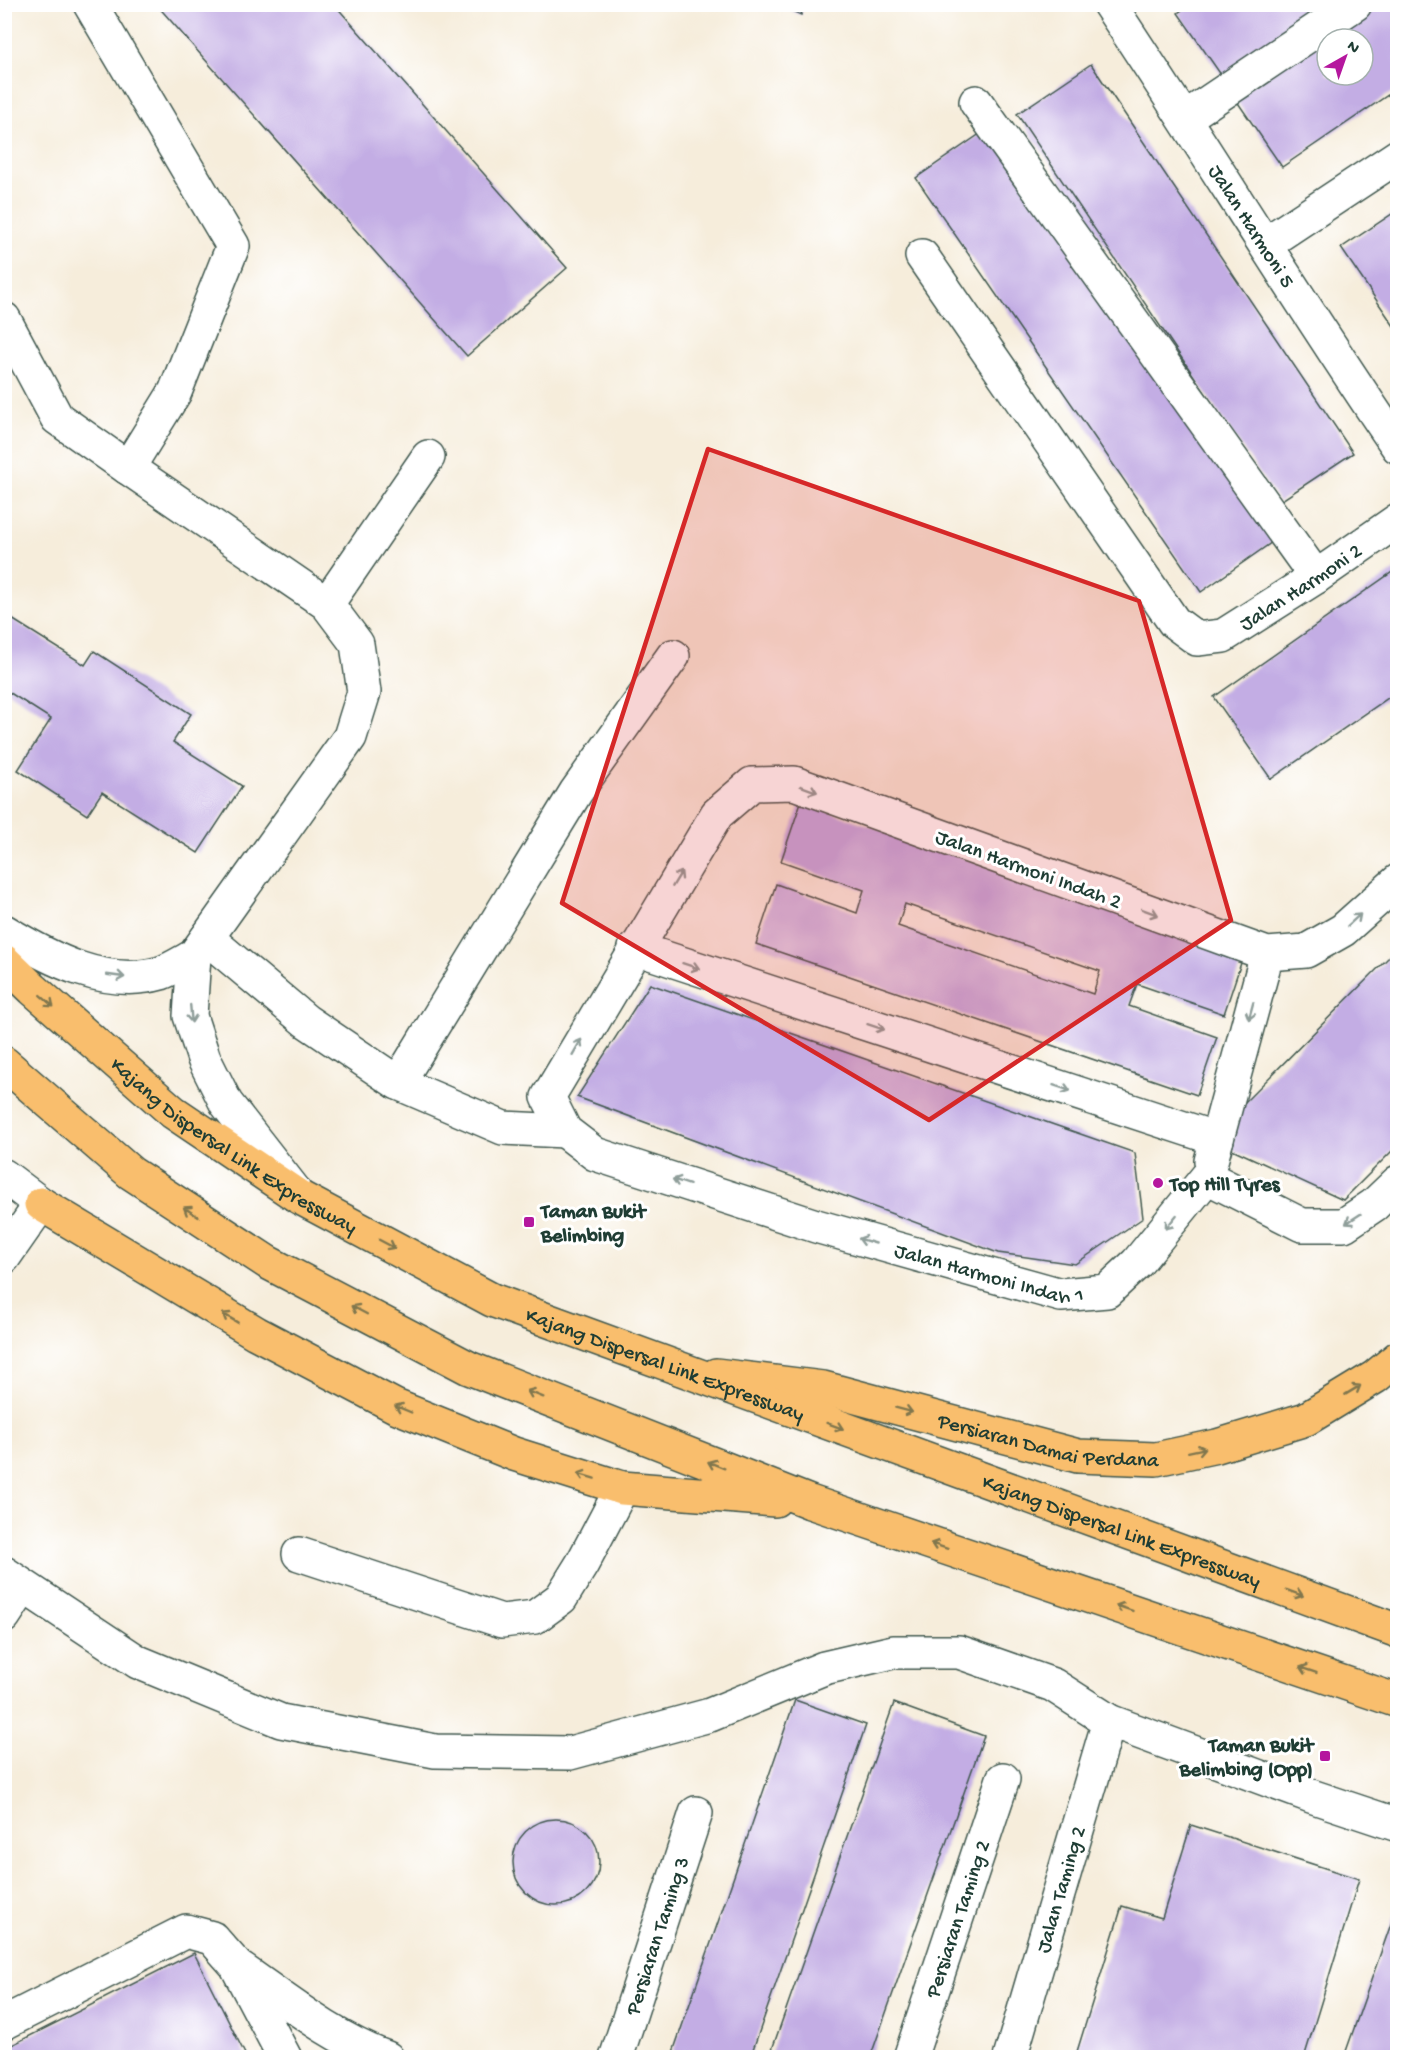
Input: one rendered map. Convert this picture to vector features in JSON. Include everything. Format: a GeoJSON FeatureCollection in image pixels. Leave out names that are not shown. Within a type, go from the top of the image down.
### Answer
{"type":"FeatureCollection","features":[{"type":"Feature","properties":{"kind":"main road","name":"Kajang Dispersal Link Expressway"},"geometry":{"type":"LineString","coordinates":[[4,961],[33,990],[173,1112],[299,1197],[492,1300],[681,1371],[1398,1631]]}},
{"type":"Feature","properties":{"kind":"main road"},"geometry":{"type":"LineString","coordinates":[[4,1063],[131,1173],[267,1262],[469,1368],[810,1502],[1398,1701]]}},
{"type":"Feature","properties":{"kind":"main road"},"geometry":{"type":"LineString","coordinates":[[41,1204],[256,1333],[395,1406],[514,1454],[622,1488],[810,1502]]}},
{"type":"Feature","properties":{"kind":"main road","name":"Persiaran Damai Perdana"},"geometry":{"type":"LineString","coordinates":[[681,1371],[823,1388],[1078,1456],[1156,1459],[1217,1446],[1306,1419],[1375,1377],[1398,1358]]}},
{"type":"Feature","properties":{"kind":"street"},"geometry":{"type":"LineString","coordinates":[[90,4],[233,246],[175,392],[128,468]]}},
{"type":"Feature","properties":{"kind":"street","name":"Jalan Harmoni 5"},"geometry":{"type":"LineString","coordinates":[[1109,4],[1398,447]]}},
{"type":"Feature","properties":{"kind":"street"},"geometry":{"type":"LineString","coordinates":[[1185,118],[1355,4]]}},
{"type":"Feature","properties":{"kind":"street"},"geometry":{"type":"LineString","coordinates":[[976,102],[1316,577]]}},
{"type":"Feature","properties":{"kind":"street"},"geometry":{"type":"LineString","coordinates":[[1265,244],[1398,156]]}},
{"type":"Feature","properties":{"kind":"street","name":"Jalan Harmoni 2"},"geometry":{"type":"LineString","coordinates":[[922,255],[1174,622],[1197,639],[1223,636],[1316,577],[1398,520]]}},
{"type":"Feature","properties":{"kind":"street"},"geometry":{"type":"LineString","coordinates":[[4,319],[57,418],[327,604],[357,644],[364,692],[350,737],[200,947],[161,972],[122,978],[74,967],[36,951],[4,932]]}},
{"type":"Feature","properties":{"kind":"street"},"geometry":{"type":"LineString","coordinates":[[327,604],[428,457]]}},
{"type":"Feature","properties":{"kind":"street"},"geometry":{"type":"LineString","coordinates":[[398,1083],[576,792],[673,656]]}},
{"type":"Feature","properties":{"kind":"street","name":"Jalan Harmoni Indah 2"},"geometry":{"type":"LineString","coordinates":[[635,948],[717,814],[752,784],[794,783],[1266,954],[1306,951],[1344,930],[1398,881]]}},
{"type":"Feature","properties":{"kind":"street"},"geometry":{"type":"LineString","coordinates":[[200,947],[398,1083],[503,1128],[565,1131]]}},
{"type":"Feature","properties":{"kind":"street"},"geometry":{"type":"LineString","coordinates":[[200,947],[190,1016],[204,1059],[226,1103],[299,1197]]}},
{"type":"Feature","properties":{"kind":"street"},"geometry":{"type":"LineString","coordinates":[[635,948],[1217,1139]]}},
{"type":"Feature","properties":{"kind":"street","name":"Jalan Harmoni Indah 1"},"geometry":{"type":"LineString","coordinates":[[635,948],[548,1097],[565,1131],[595,1154],[816,1226],[1061,1295],[1107,1291],[1137,1263],[1207,1177]]}},
{"type":"Feature","properties":{"kind":"street"},"geometry":{"type":"LineString","coordinates":[[1266,954],[1207,1177],[1302,1225],[1344,1225],[1374,1205],[1398,1182]]}},
{"type":"Feature","properties":{"kind":"street"},"geometry":{"type":"LineString","coordinates":[[4,1176],[41,1204],[4,1257]]}},
{"type":"Feature","properties":{"kind":"street"},"geometry":{"type":"LineString","coordinates":[[299,1554],[502,1622],[535,1617],[561,1598],[582,1564],[622,1488]]}},
{"type":"Feature","properties":{"kind":"street"},"geometry":{"type":"LineString","coordinates":[[4,1616],[14,1580],[138,1662],[281,1721],[435,1751],[570,1753],[710,1715],[824,1668],[893,1652],[959,1652],[1053,1685],[1109,1721],[1311,1797],[1398,1825]]}},
{"type":"Feature","properties":{"kind":"street","name":"Jalan Taming 2"},"geometry":{"type":"LineString","coordinates":[[1010,2058],[1109,1721]]}},
{"type":"Feature","properties":{"kind":"street","name":"Persiaran Taming 2"},"geometry":{"type":"LineString","coordinates":[[910,2058],[1003,1779]]}},
{"type":"Feature","properties":{"kind":"street","name":"Persiaran Taming 3"},"geometry":{"type":"LineString","coordinates":[[616,2058],[696,1813]]}},
{"type":"Feature","properties":{"kind":"street"},"geometry":{"type":"LineString","coordinates":[[4,2024],[186,1931],[212,1938],[236,1965],[320,2024],[379,2056]]}},
{"type":"Feature","properties":{"kind":"street"},"geometry":{"type":"LineString","coordinates":[[236,1965],[285,2058]]}},
{"type":"Feature","properties":{"kind":"highlighted area"},"geometry":{"type":"Polygon","coordinates":[[[708,449],[1139,601],[1231,920],[929,1120],[562,903],[708,449]]]}},
{"type":"Feature","properties":{"kind":"building"},"geometry":{"type":"Polygon","coordinates":[[[156,4],[334,4],[567,268],[467,356],[156,4]]]}},
{"type":"Feature","properties":{"kind":"building"},"geometry":{"type":"Polygon","coordinates":[[[777,4],[805,4],[801,15],[777,4]]]}},
{"type":"Feature","properties":{"kind":"building"},"geometry":{"type":"Polygon","coordinates":[[[1190,4],[1336,4],[1226,82],[1178,13],[1190,4]]]}},
{"type":"Feature","properties":{"kind":"building"},"geometry":{"type":"Polygon","coordinates":[[[1369,4],[1398,4],[1398,88],[1282,167],[1234,97],[1315,41],[1315,87],[1375,87],[1375,27],[1336,27],[1369,4]]]}},
{"type":"Feature","properties":{"kind":"building"},"geometry":{"type":"Polygon","coordinates":[[[1091,64],[1353,453],[1279,502],[1017,114],[1091,64]]]}},
{"type":"Feature","properties":{"kind":"building"},"geometry":{"type":"Polygon","coordinates":[[[990,127],[1275,540],[1201,592],[916,178],[990,127]]]}},
{"type":"Feature","properties":{"kind":"building"},"geometry":{"type":"Polygon","coordinates":[[[1398,210],[1398,332],[1341,248],[1398,210]]]}},
{"type":"Feature","properties":{"kind":"building"},"geometry":{"type":"Polygon","coordinates":[[[1398,568],[1398,691],[1271,779],[1214,697],[1398,568]]]}},
{"type":"Feature","properties":{"kind":"building"},"geometry":{"type":"Polygon","coordinates":[[[4,614],[85,665],[94,651],[191,714],[173,742],[242,786],[198,853],[102,792],[87,815],[18,770],[51,719],[4,689],[4,614]]]}},
{"type":"Feature","properties":{"kind":"building"},"geometry":{"type":"Polygon","coordinates":[[[801,802],[1244,954],[1224,1014],[1137,984],[1129,1006],[1217,1037],[1197,1095],[756,944],[776,884],[857,913],[864,890],[781,861],[801,802]],[[905,904],[898,926],[1093,994],[1100,971],[905,904]]]}},
{"type":"Feature","properties":{"kind":"building"},"geometry":{"type":"Polygon","coordinates":[[[1398,948],[1398,1145],[1343,1200],[1232,1149],[1238,1109],[1398,948]]]}},
{"type":"Feature","properties":{"kind":"building"},"geometry":{"type":"Polygon","coordinates":[[[650,984],[1135,1153],[1143,1218],[1075,1264],[998,1253],[577,1097],[650,984]]]}},
{"type":"Feature","properties":{"kind":"building"},"geometry":{"type":"Polygon","coordinates":[[[795,1700],[866,1725],[750,2058],[671,2058],[795,1700]]]}},
{"type":"Feature","properties":{"kind":"building"},"geometry":{"type":"Polygon","coordinates":[[[894,1703],[984,1736],[870,2058],[769,2058],[894,1703]]]}},
{"type":"Feature","properties":{"kind":"building"},"geometry":{"type":"Polygon","coordinates":[[[556,1819],[572,1823],[586,1832],[595,1846],[599,1862],[595,1878],[586,1892],[572,1901],[556,1905],[540,1901],[526,1892],[517,1878],[513,1862],[517,1846],[526,1832],[540,1823],[556,1819]]]}},
{"type":"Feature","properties":{"kind":"building"},"geometry":{"type":"Polygon","coordinates":[[[1191,1825],[1359,1879],[1304,2058],[1075,2058],[1122,1906],[1162,1918],[1191,1825]]]}},
{"type":"Feature","properties":{"kind":"building"},"geometry":{"type":"Polygon","coordinates":[[[1397,1907],[1398,2058],[1354,2058],[1345,2054],[1397,1907]]]}},
{"type":"Feature","properties":{"kind":"building"},"geometry":{"type":"Polygon","coordinates":[[[194,1953],[247,2058],[4,2058],[4,2049],[194,1953]]]}},
{"type":"Feature","properties":{"kind":"place","name":"Top Hill Tyres"},"geometry":{"type":"Point","coordinates":[1158,1183]}},
{"type":"Feature","properties":{"kind":"place","name":"Taman Bukit Belimbing"},"geometry":{"type":"Point","coordinates":[529,1222]}},
{"type":"Feature","properties":{"kind":"place","name":"Taman Bukit Belimbing (Opp)"},"geometry":{"type":"Point","coordinates":[1325,1756]}}]}
